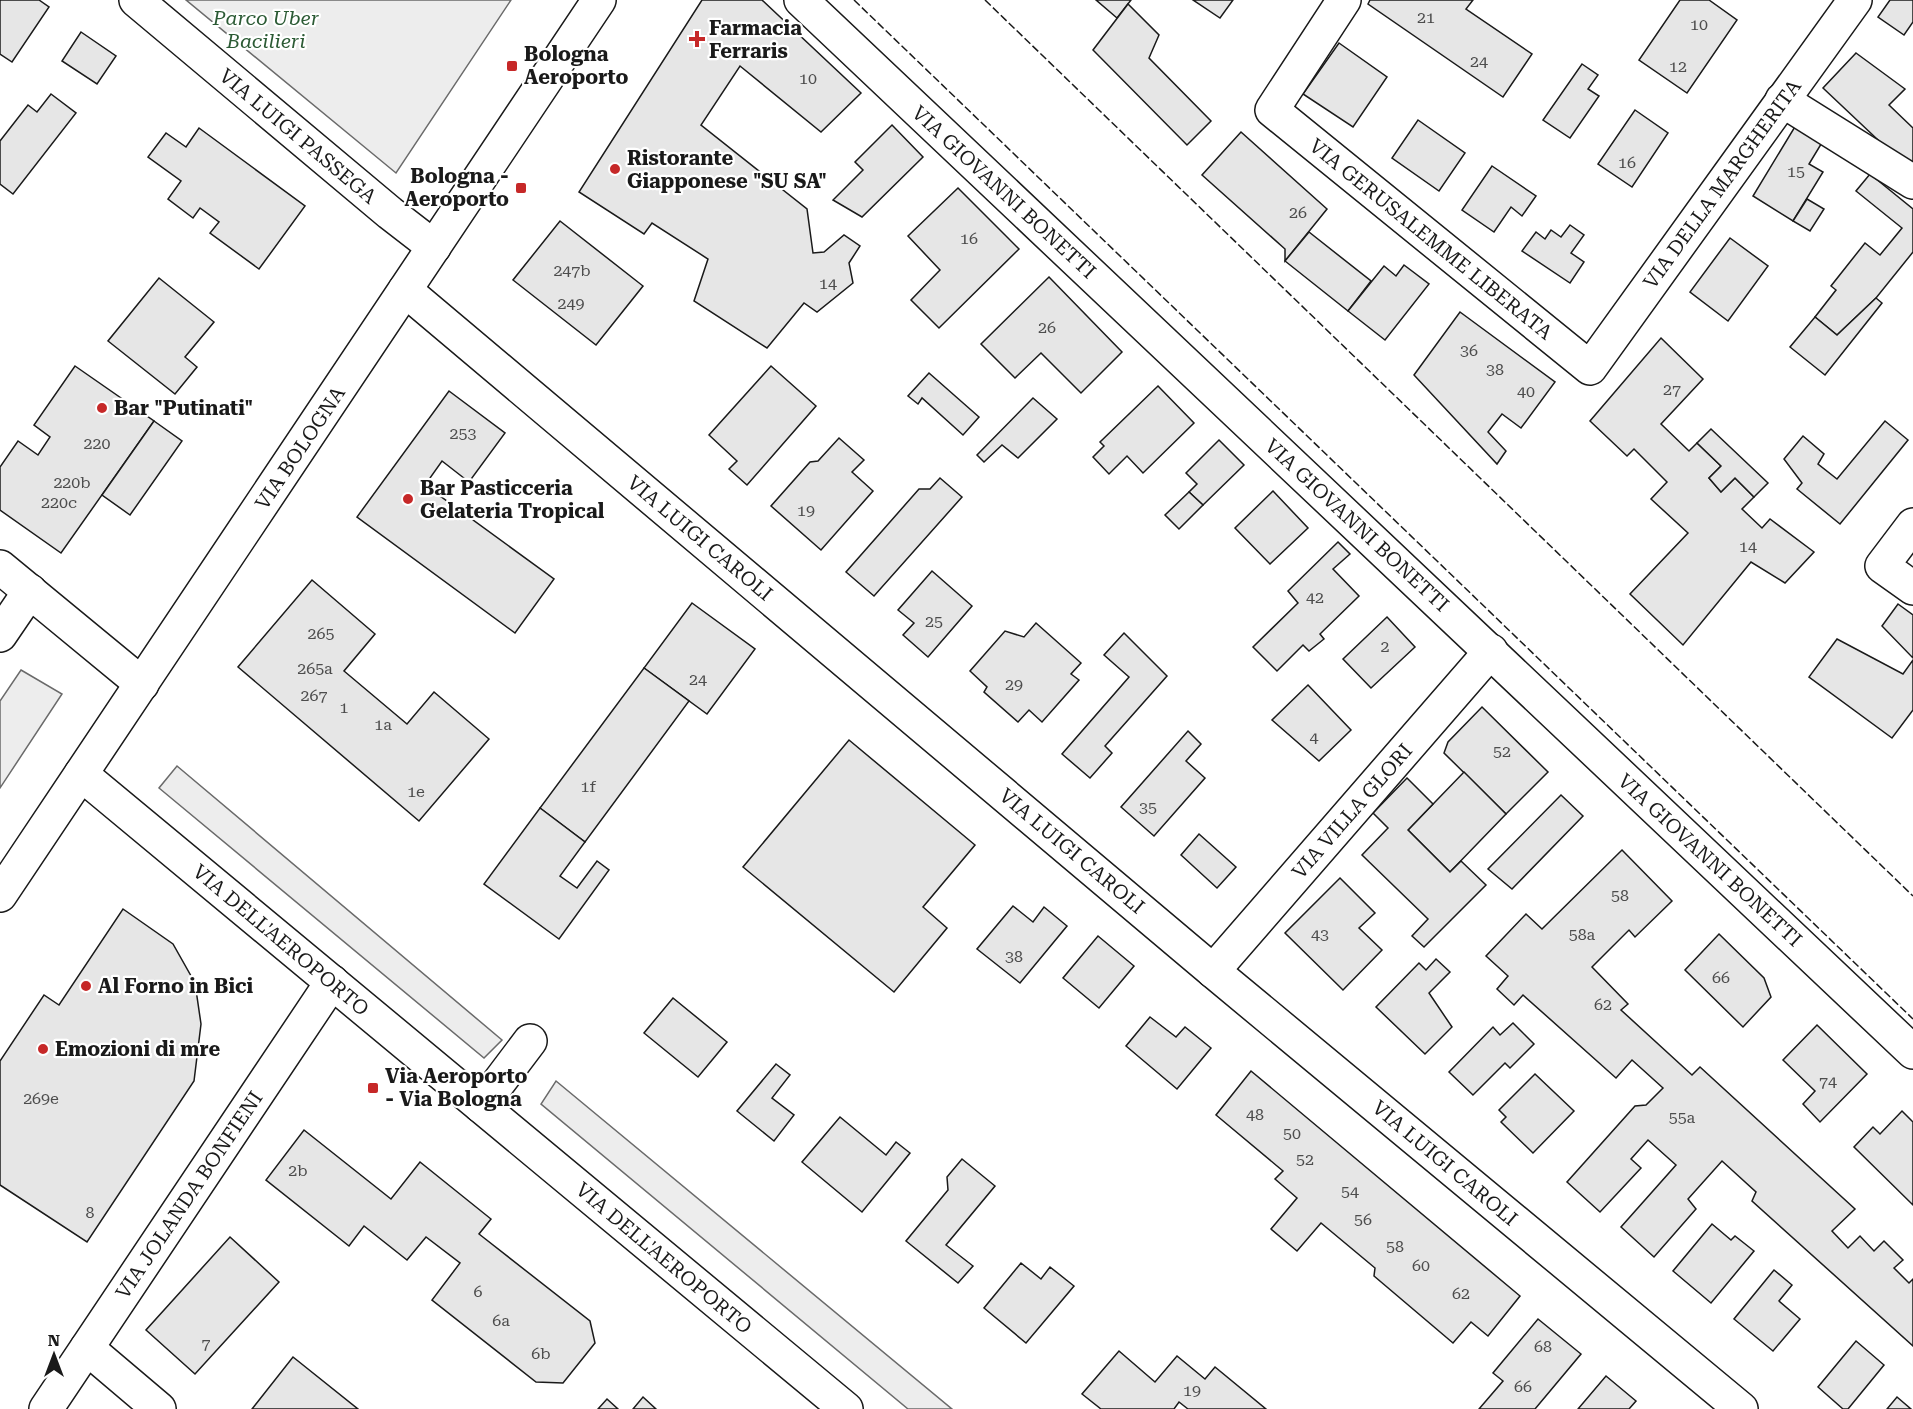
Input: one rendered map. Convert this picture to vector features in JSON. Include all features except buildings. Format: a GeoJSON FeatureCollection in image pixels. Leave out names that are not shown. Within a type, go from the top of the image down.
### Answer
{"type":"FeatureCollection","features":[{"type":"Feature","properties":{"kind":"street","name":"VIA LUIGI PASSEGA"},"geometry":{"type":"LineString","coordinates":[[136,0],[390,213],[434,247]]}},
{"type":"Feature","properties":{"kind":"street","name":"VIA BOLOGNA"},"geometry":{"type":"LineString","coordinates":[[0,896],[599,0]]}},
{"type":"Feature","properties":{"kind":"street","name":"VIA GIOVANNI BONETTI"},"geometry":{"type":"LineString","coordinates":[[801,0],[1913,1052]]}},
{"type":"Feature","properties":{"kind":"street","name":"VIA GERUSALEMME LIBERATA"},"geometry":{"type":"LineString","coordinates":[[1344,0],[1272,110],[1590,368]]}},
{"type":"Feature","properties":{"kind":"street","name":"VIA DELLA MARGHERITA"},"geometry":{"type":"LineString","coordinates":[[1590,368],[1855,0]]}},
{"type":"Feature","properties":{"kind":"street"},"geometry":{"type":"LineString","coordinates":[[1782,100],[1913,182]]}},
{"type":"Feature","properties":{"kind":"street","name":"VIA LUIGI CAROLI"},"geometry":{"type":"LineString","coordinates":[[405,290],[1214,971],[1741,1409]]}},
{"type":"Feature","properties":{"kind":"street"},"geometry":{"type":"LineString","coordinates":[[1913,525],[1882,566],[1913,588]]}},
{"type":"Feature","properties":{"kind":"street"},"geometry":{"type":"LineString","coordinates":[[0,567],[142,684]]}},
{"type":"Feature","properties":{"kind":"street"},"geometry":{"type":"LineString","coordinates":[[0,635],[30,591]]}},
{"type":"Feature","properties":{"kind":"street","name":"VIA VILLA GLORI"},"geometry":{"type":"LineString","coordinates":[[1214,971],[1491,651]]}},
{"type":"Feature","properties":{"kind":"street","name":"VIA DELL'AEROPORTO"},"geometry":{"type":"LineString","coordinates":[[81,774],[846,1409]]}},
{"type":"Feature","properties":{"kind":"street","name":"VIA JOLANDA BONFIENI"},"geometry":{"type":"LineString","coordinates":[[46,1409],[332,982]]}},
{"type":"Feature","properties":{"kind":"street"},"geometry":{"type":"LineString","coordinates":[[482,1106],[530,1041]]}},
{"type":"Feature","properties":{"kind":"street"},"geometry":{"type":"LineString","coordinates":[[87,1348],[159,1409]]}},
{"type":"Feature","properties":{"kind":"shaded area"},"geometry":{"type":"Polygon","coordinates":[[[186,0],[511,0],[396,173],[186,0]]]}},
{"type":"Feature","properties":{"kind":"shaded area"},"geometry":{"type":"Polygon","coordinates":[[[21,670],[62,694],[0,788],[0,701],[21,670]]]}},
{"type":"Feature","properties":{"kind":"shaded area"},"geometry":{"type":"Polygon","coordinates":[[[177,766],[502,1040],[484,1058],[159,788],[177,766]]]}},
{"type":"Feature","properties":{"kind":"shaded area"},"geometry":{"type":"Polygon","coordinates":[[[556,1081],[952,1409],[908,1409],[541,1104],[556,1081]]]}},
{"type":"Feature","properties":{"kind":"fence"},"geometry":{"type":"LineString","coordinates":[[854,0],[1913,1019]]}},
{"type":"Feature","properties":{"kind":"fence"},"geometry":{"type":"LineString","coordinates":[[985,0],[1913,896]]}},
{"type":"Feature","properties":{"kind":"place","name":"Farmacia Ferraris"},"geometry":{"type":"Point","coordinates":[697,39]}},
{"type":"Feature","properties":{"kind":"place","name":"Bologna Aeroporto"},"geometry":{"type":"Point","coordinates":[512,66]}},
{"type":"Feature","properties":{"kind":"place","name":"Ristorante Giapponese \"SU SA\""},"geometry":{"type":"Point","coordinates":[615,169]}},
{"type":"Feature","properties":{"kind":"place","name":"Bologna - Aeroporto"},"geometry":{"type":"Point","coordinates":[521,188]}},
{"type":"Feature","properties":{"kind":"place","name":"Bar \"Putinati\""},"geometry":{"type":"Point","coordinates":[102,408]}},
{"type":"Feature","properties":{"kind":"place","name":"Bar Pasticceria Gelateria Tropical"},"geometry":{"type":"Point","coordinates":[408,499]}},
{"type":"Feature","properties":{"kind":"place","name":"Al Forno in Bici"},"geometry":{"type":"Point","coordinates":[86,986]}},
{"type":"Feature","properties":{"kind":"place","name":"Emozioni di mre"},"geometry":{"type":"Point","coordinates":[43,1049]}},
{"type":"Feature","properties":{"kind":"place","name":"Via Aeroporto - Via Bologna"},"geometry":{"type":"Point","coordinates":[373,1088]}},
{"type":"Feature","properties":{"kind":"park label","name":"Parco Uber Bacilieri"},"geometry":{"type":"Point","coordinates":[266,30]}}]}
